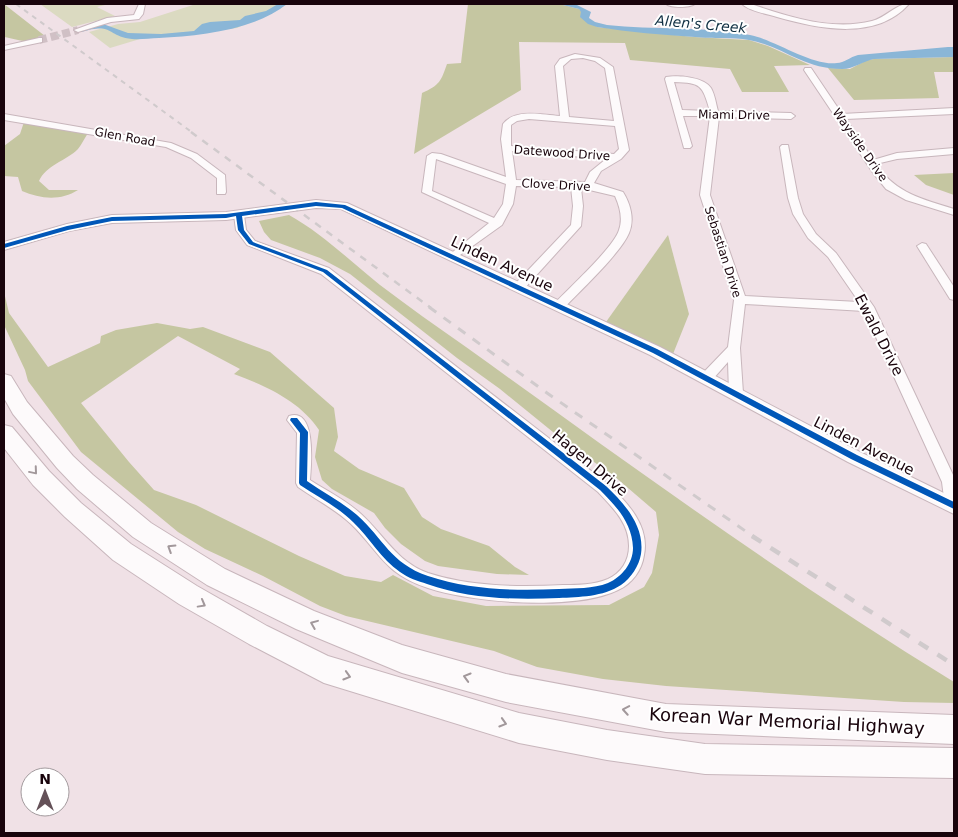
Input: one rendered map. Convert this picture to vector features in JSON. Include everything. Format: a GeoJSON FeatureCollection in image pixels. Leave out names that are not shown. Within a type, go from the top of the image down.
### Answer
{"type":"FeatureCollection","features":[{"type":"Feature","properties":{"kind":"main road","name":"Korean War Memorial Highway"},"geometry":{"type":"LineString","coordinates":[[4,382],[20,408],[65,462],[85,482],[142,530],[216,577],[305,620],[402,659],[506,688],[666,718],[954,730]]}},
{"type":"Feature","properties":{"kind":"main road"},"geometry":{"type":"LineString","coordinates":[[4,433],[54,491],[122,552],[188,596],[324,669],[520,728],[607,745],[704,759],[954,763]]}},
{"type":"Feature","properties":{"kind":"street"},"geometry":{"type":"LineString","coordinates":[[78,30],[110,20],[136,17],[142,4]]}},
{"type":"Feature","properties":{"kind":"street"},"geometry":{"type":"LineString","coordinates":[[669,4],[692,4]]}},
{"type":"Feature","properties":{"kind":"street"},"geometry":{"type":"LineString","coordinates":[[745,4],[768,12],[803,20],[855,26],[878,22],[887,18],[906,4]]}},
{"type":"Feature","properties":{"kind":"street"},"geometry":{"type":"LineString","coordinates":[[4,48],[37,41]]}},
{"type":"Feature","properties":{"kind":"street"},"geometry":{"type":"LineString","coordinates":[[565,120],[559,66],[564,59],[569,57],[583,56],[600,60],[609,67],[624,150],[618,157],[595,171],[590,178],[589,185]]}},
{"type":"Feature","properties":{"kind":"street","name":"Wayside Drive"},"geometry":{"type":"LineString","coordinates":[[808,70],[871,163],[890,187],[910,198],[954,212]]}},
{"type":"Feature","properties":{"kind":"street","name":"Sebastian Drive"},"geometry":{"type":"LineString","coordinates":[[687,146],[669,80],[688,80],[704,84],[708,90],[716,115],[705,194],[740,300],[734,348],[736,393]]}},
{"type":"Feature","properties":{"kind":"street"},"geometry":{"type":"LineString","coordinates":[[839,117],[954,111]]}},
{"type":"Feature","properties":{"kind":"street","name":"Miami Drive"},"geometry":{"type":"LineString","coordinates":[[678,113],[791,116]]}},
{"type":"Feature","properties":{"kind":"street"},"geometry":{"type":"LineString","coordinates":[[498,222],[428,192],[432,156],[438,156],[513,183],[507,148],[506,126],[512,120],[528,116],[619,124]]}},
{"type":"Feature","properties":{"kind":"street","name":"Glen Road"},"geometry":{"type":"LineString","coordinates":[[4,117],[168,145],[194,156],[222,177],[221,192]]}},
{"type":"Feature","properties":{"kind":"street","name":"Ewald Drive"},"geometry":{"type":"LineString","coordinates":[[785,147],[798,214],[812,236],[832,256],[868,306],[949,482],[952,505]]}},
{"type":"Feature","properties":{"kind":"street","name":"Datewood Drive"},"geometry":{"type":"LineString","coordinates":[[507,148],[618,157]]}},
{"type":"Feature","properties":{"kind":"street"},"geometry":{"type":"LineString","coordinates":[[871,163],[897,156],[954,151]]}},
{"type":"Feature","properties":{"kind":"street","name":"Clove Drive"},"geometry":{"type":"LineString","coordinates":[[453,257],[498,222],[509,202],[513,183],[535,182],[589,185],[619,194],[624,202],[626,212],[624,233],[559,306]]}},
{"type":"Feature","properties":{"kind":"street"},"geometry":{"type":"LineString","coordinates":[[519,287],[576,226],[578,220],[576,185]]}},
{"type":"Feature","properties":{"kind":"street","name":"Linden Avenue"},"geometry":{"type":"LineString","coordinates":[[4,246],[67,228],[112,219],[239,214],[329,204],[352,209],[655,350],[854,458],[952,505]]}},
{"type":"Feature","properties":{"kind":"street","name":"Hagen Drive"},"geometry":{"type":"LineString","coordinates":[[239,214],[241,230],[251,243],[326,271],[602,488],[627,513],[634,527],[638,542],[632,569],[623,578],[608,587],[589,591],[545,594],[501,593],[462,589],[408,572],[390,556],[355,518],[303,482],[304,432],[294,420]]}},
{"type":"Feature","properties":{"kind":"street"},"geometry":{"type":"LineString","coordinates":[[922,246],[954,296]]}},
{"type":"Feature","properties":{"kind":"street"},"geometry":{"type":"LineString","coordinates":[[740,300],[868,306]]}},
{"type":"Feature","properties":{"kind":"street"},"geometry":{"type":"LineString","coordinates":[[707,378],[734,348]]}},
{"type":"Feature","properties":{"kind":"green space"},"geometry":{"type":"Polygon","coordinates":[[[4,4],[45,36],[31,42],[4,37],[4,4]]]}},
{"type":"Feature","properties":{"kind":"green space"},"geometry":{"type":"Polygon","coordinates":[[[40,4],[109,4],[97,7],[115,16],[72,27],[40,4]]]}},
{"type":"Feature","properties":{"kind":"green space"},"geometry":{"type":"Polygon","coordinates":[[[196,4],[288,4],[237,28],[140,39],[110,48],[89,32],[118,24],[140,22],[196,4]]]}},
{"type":"Feature","properties":{"kind":"green space"},"geometry":{"type":"Polygon","coordinates":[[[468,4],[559,4],[579,9],[597,27],[694,37],[749,40],[768,46],[810,65],[774,66],[789,92],[742,92],[730,69],[630,60],[625,43],[519,42],[521,90],[414,154],[422,93],[439,82],[447,64],[461,63],[468,4]]]}},
{"type":"Feature","properties":{"kind":"green space"},"geometry":{"type":"Polygon","coordinates":[[[954,57],[954,72],[934,72],[939,98],[854,100],[828,68],[850,69],[867,60],[874,59],[954,57]]]}},
{"type":"Feature","properties":{"kind":"green space"},"geometry":{"type":"Polygon","coordinates":[[[24,122],[89,132],[78,149],[46,171],[39,181],[49,190],[78,190],[58,197],[36,196],[22,191],[18,177],[4,176],[4,146],[20,134],[24,122]]]}},
{"type":"Feature","properties":{"kind":"green space"},"geometry":{"type":"Polygon","coordinates":[[[954,173],[954,195],[926,185],[914,175],[954,173]]]}},
{"type":"Feature","properties":{"kind":"green space"},"geometry":{"type":"Polygon","coordinates":[[[289,215],[325,239],[412,309],[707,519],[891,643],[954,682],[954,703],[904,702],[666,686],[603,679],[537,667],[494,651],[346,616],[320,606],[263,576],[205,549],[178,532],[81,452],[28,381],[25,370],[4,325],[4,292],[9,313],[48,367],[100,343],[101,336],[116,330],[157,323],[190,329],[203,327],[270,352],[334,408],[338,437],[334,451],[359,469],[404,488],[422,517],[441,529],[489,546],[515,567],[529,575],[497,574],[438,566],[425,561],[401,544],[385,528],[374,513],[332,489],[322,480],[315,457],[319,430],[302,411],[270,389],[234,374],[240,369],[178,336],[81,403],[154,490],[196,505],[299,556],[345,576],[381,582],[393,575],[433,596],[486,606],[609,605],[644,587],[652,573],[659,535],[656,512],[614,476],[564,441],[500,389],[457,358],[350,274],[320,258],[271,240],[264,232],[259,221],[289,215]]]}},
{"type":"Feature","properties":{"kind":"green space"},"geometry":{"type":"Polygon","coordinates":[[[668,235],[689,314],[673,354],[606,322],[668,235]]]}},
{"type":"Feature","properties":{"kind":"water"},"geometry":{"type":"Polygon","coordinates":[[[278,4],[287,4],[274,13],[243,26],[191,36],[135,39],[99,28],[81,32],[78,30],[103,24],[128,33],[161,34],[194,31],[202,24],[240,20],[245,16],[266,11],[278,4]]]}},
{"type":"Feature","properties":{"kind":"water"},"geometry":{"type":"Polygon","coordinates":[[[559,4],[575,4],[591,12],[589,18],[595,22],[607,25],[715,30],[750,35],[816,61],[827,63],[840,63],[858,55],[948,47],[954,47],[954,57],[874,59],[846,69],[828,68],[749,40],[702,38],[597,27],[588,24],[580,17],[581,12],[579,9],[559,4]]]}},
{"type":"Feature","properties":{"kind":"tunnel"},"geometry":{"type":"LineString","coordinates":[[39,40],[78,30]]}},
{"type":"Feature","properties":{"kind":"railway"},"geometry":{"type":"LineString","coordinates":[[16,4],[193,133]]}},
{"type":"Feature","properties":{"kind":"railway"},"geometry":{"type":"LineString","coordinates":[[191,132],[431,308]]}},
{"type":"Feature","properties":{"kind":"railway"},"geometry":{"type":"LineString","coordinates":[[429,307],[547,393],[754,537]]}},
{"type":"Feature","properties":{"kind":"railway"},"geometry":{"type":"LineString","coordinates":[[752,536],[954,665]]}},
{"type":"Feature","properties":{"kind":"cycle path"},"geometry":{"type":"LineString","coordinates":[[4,246],[67,228],[112,219],[226,216],[316,204],[343,206],[655,351],[854,457],[954,506]]}},
{"type":"Feature","properties":{"kind":"cycle path"},"geometry":{"type":"LineString","coordinates":[[239,215],[241,230],[251,243],[325,271],[603,488],[623,509],[632,524],[637,542],[634,564],[627,574],[613,585],[586,592],[546,594],[506,594],[466,590],[446,586],[409,573],[388,556],[356,519],[303,483],[304,432],[294,420]]}},
{"type":"Feature","properties":{"kind":"water label","name":"Allen's Creek"},"geometry":{"type":"Point","coordinates":[701,24]}}]}
